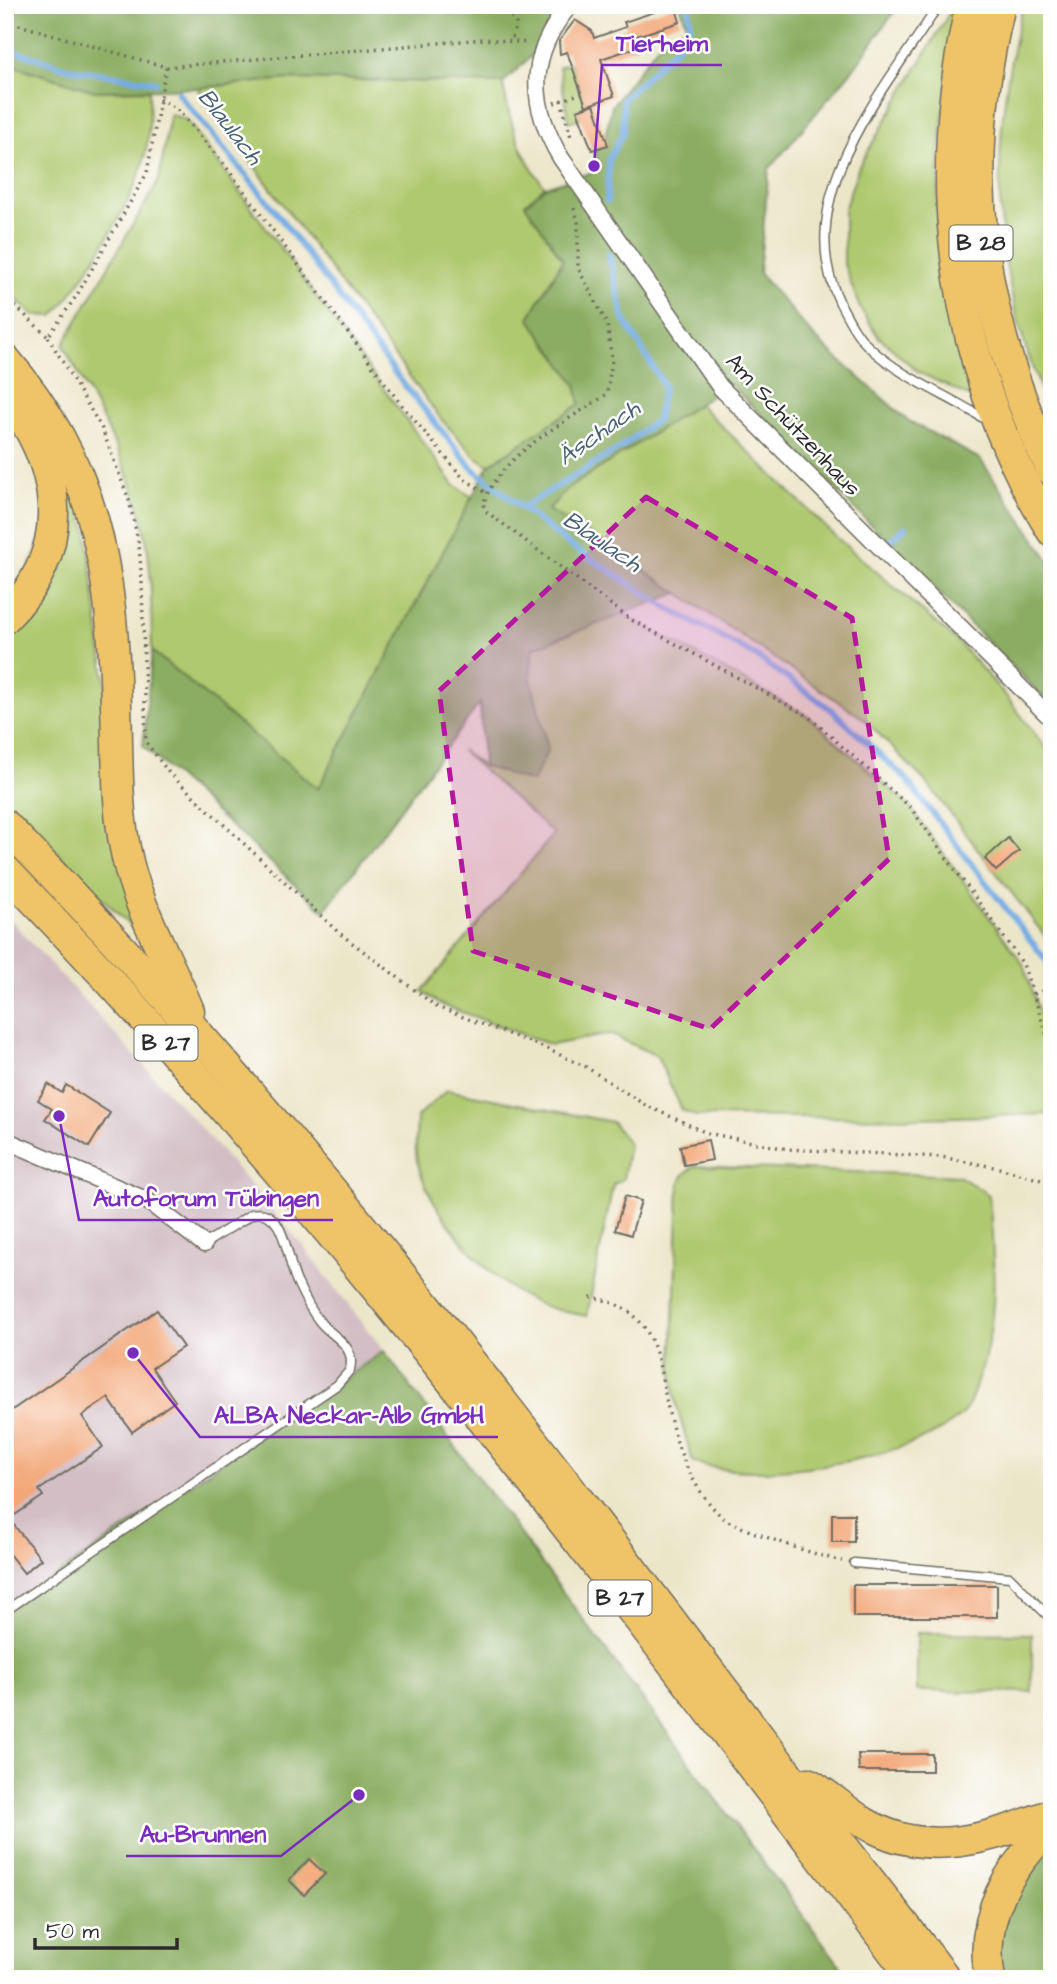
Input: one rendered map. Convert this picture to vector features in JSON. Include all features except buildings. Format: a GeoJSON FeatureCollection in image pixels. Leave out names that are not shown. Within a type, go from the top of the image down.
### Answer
{"type":"FeatureCollection","features":[{"type":"Feature","properties":{"kind":"highway","name":"B 28"},"geometry":{"type":"LineString","coordinates":[[971,5],[955,84],[950,132],[951,231],[968,330],[1000,429],[1052,531]]}},
{"type":"Feature","properties":{"kind":"highway","name":"B 28"},"geometry":{"type":"LineString","coordinates":[[1000,5],[984,83],[979,134],[980,236],[1000,342],[1015,387],[1052,470]]}},
{"type":"Feature","properties":{"kind":"highway"},"geometry":{"type":"LineString","coordinates":[[5,359],[55,428],[91,507],[100,539],[111,610],[118,773],[125,848],[145,917],[174,973],[197,1031]]}},
{"type":"Feature","properties":{"kind":"highway"},"geometry":{"type":"LineString","coordinates":[[5,393],[30,430],[44,458],[53,496],[54,524],[45,561],[35,582],[5,618]]}},
{"type":"Feature","properties":{"kind":"highway","name":"B 27"},"geometry":{"type":"LineString","coordinates":[[5,825],[197,1031],[350,1210],[480,1371],[946,1979]]}},
{"type":"Feature","properties":{"kind":"highway","name":"B 27"},"geometry":{"type":"LineString","coordinates":[[5,870],[126,998],[321,1222],[638,1620],[914,1979]]}},
{"type":"Feature","properties":{"kind":"highway"},"geometry":{"type":"LineString","coordinates":[[786,1772],[821,1790],[841,1808],[883,1833],[926,1844],[949,1844],[986,1837],[1052,1814]]}},
{"type":"Feature","properties":{"kind":"highway"},"geometry":{"type":"LineString","coordinates":[[990,1979],[987,1951],[995,1904],[1024,1853],[1052,1825]]}},
{"type":"Feature","properties":{"kind":"street"},"geometry":{"type":"LineString","coordinates":[[544,44],[550,30],[570,5]]}},
{"type":"Feature","properties":{"kind":"street","name":"Am Schützenhaus"},"geometry":{"type":"LineString","coordinates":[[544,44],[537,78],[542,120],[550,138],[720,387],[1052,719]]}},
{"type":"Feature","properties":{"kind":"street"},"geometry":{"type":"LineString","coordinates":[[5,1140],[146,1200],[204,1244]]}},
{"type":"Feature","properties":{"kind":"lane"},"geometry":{"type":"LineString","coordinates":[[939,5],[864,123],[836,175],[824,236],[827,265],[834,291],[849,321],[867,345],[888,363],[1000,429]]}},
{"type":"Feature","properties":{"kind":"lane"},"geometry":{"type":"LineString","coordinates":[[5,1611],[337,1385],[350,1370],[349,1352],[344,1342],[322,1325],[302,1293],[290,1267],[284,1240],[272,1217],[260,1212],[252,1213],[204,1244]]}},
{"type":"Feature","properties":{"kind":"lane"},"geometry":{"type":"LineString","coordinates":[[854,1563],[1010,1577],[1052,1620]]}},
{"type":"Feature","properties":{"kind":"path"},"geometry":{"type":"LineString","coordinates":[[504,5],[516,24],[511,43]]}},
{"type":"Feature","properties":{"kind":"path"},"geometry":{"type":"LineString","coordinates":[[5,21],[166,66],[484,39],[544,44]]}},
{"type":"Feature","properties":{"kind":"path"},"geometry":{"type":"LineString","coordinates":[[5,296],[48,337],[99,260],[147,173],[166,66]]}},
{"type":"Feature","properties":{"kind":"path"},"geometry":{"type":"LineString","coordinates":[[572,137],[562,100],[582,93]]}},
{"type":"Feature","properties":{"kind":"path"},"geometry":{"type":"LineString","coordinates":[[159,99],[177,109],[224,164],[400,403],[464,479],[487,493]]}},
{"type":"Feature","properties":{"kind":"path"},"geometry":{"type":"LineString","coordinates":[[572,200],[578,222],[578,268],[607,324],[612,360],[607,394],[524,452],[497,477],[483,504],[487,512],[630,619],[808,716],[910,807],[1023,964],[1052,1050]]}},
{"type":"Feature","properties":{"kind":"path"},"geometry":{"type":"LineString","coordinates":[[146,742],[169,773],[338,932],[437,1007],[545,1048],[586,1067],[645,1105],[707,1133],[787,1149],[941,1157],[999,1168],[1052,1183]]}},
{"type":"Feature","properties":{"kind":"path"},"geometry":{"type":"LineString","coordinates":[[1034,994],[1052,987]]}},
{"type":"Feature","properties":{"kind":"path"},"geometry":{"type":"LineString","coordinates":[[590,1297],[614,1301],[633,1315],[652,1339],[672,1428],[689,1475],[723,1519],[831,1559],[854,1563]]}},
{"type":"Feature","properties":{"kind":"highlighted area"},"geometry":{"type":"Polygon","coordinates":[[[646,497],[852,618],[889,859],[710,1029],[473,951],[439,691],[646,497]]]}},
{"type":"Feature","properties":{"kind":"shaded area"},"geometry":{"type":"Polygon","coordinates":[[[5,914],[210,1138],[302,1245],[384,1351],[5,1611],[5,914]]]}},
{"type":"Feature","properties":{"kind":"green space"},"geometry":{"type":"Polygon","coordinates":[[[5,5],[570,5],[544,44],[503,83],[289,79],[197,88],[95,91],[5,63],[5,5]]]}},
{"type":"Feature","properties":{"kind":"green space"},"geometry":{"type":"Polygon","coordinates":[[[680,5],[899,5],[855,67],[769,169],[759,273],[816,339],[907,420],[980,459],[1052,564],[1052,706],[730,384],[567,489],[548,510],[600,540],[678,593],[533,648],[530,676],[548,750],[532,782],[483,766],[480,703],[324,911],[143,746],[152,651],[318,789],[489,465],[580,404],[576,384],[529,318],[563,260],[525,204],[545,187],[600,170],[594,150],[608,145],[605,136],[612,106],[658,45],[687,26],[680,5]]]}},
{"type":"Feature","properties":{"kind":"green space"},"geometry":{"type":"Polygon","coordinates":[[[954,5],[961,5],[948,74],[940,142],[938,211],[943,280],[974,399],[918,372],[878,336],[860,308],[844,264],[844,210],[859,166],[954,5]]]}},
{"type":"Feature","properties":{"kind":"green space"},"geometry":{"type":"Polygon","coordinates":[[[1023,5],[1052,5],[1052,415],[1031,364],[1016,314],[1006,263],[1001,213],[1000,162],[1004,110],[1011,58],[1023,5]]]}},
{"type":"Feature","properties":{"kind":"green space"},"geometry":{"type":"Polygon","coordinates":[[[5,63],[95,91],[149,90],[148,139],[135,185],[89,267],[53,316],[33,315],[5,289],[5,63]]]}},
{"type":"Feature","properties":{"kind":"green space"},"geometry":{"type":"Polygon","coordinates":[[[571,63],[586,106],[578,110],[580,118],[569,122],[559,67],[571,63]]]}},
{"type":"Feature","properties":{"kind":"green space"},"geometry":{"type":"Polygon","coordinates":[[[289,79],[503,83],[517,138],[545,187],[525,204],[563,260],[529,318],[576,384],[580,404],[489,465],[475,456],[441,419],[197,88],[289,79]]]}},
{"type":"Feature","properties":{"kind":"green space"},"geometry":{"type":"Polygon","coordinates":[[[170,114],[187,120],[454,485],[472,497],[318,789],[152,651],[149,563],[140,511],[116,447],[63,345],[159,180],[170,114]]]}},
{"type":"Feature","properties":{"kind":"green space"},"geometry":{"type":"Polygon","coordinates":[[[699,404],[836,537],[958,642],[1006,696],[1052,756],[1052,945],[926,782],[864,719],[600,540],[547,511],[567,489],[699,404]]]}},
{"type":"Feature","properties":{"kind":"green space"},"geometry":{"type":"Polygon","coordinates":[[[69,479],[86,528],[137,933],[5,800],[5,632],[61,482],[69,479]]]}},
{"type":"Feature","properties":{"kind":"green space"},"geometry":{"type":"Polygon","coordinates":[[[623,614],[808,716],[910,807],[1023,964],[1052,1050],[1052,1114],[922,1118],[696,1116],[682,1110],[657,1056],[610,1034],[551,1045],[440,1004],[422,991],[554,834],[461,750],[483,766],[548,750],[530,676],[533,648],[623,614]]]}},
{"type":"Feature","properties":{"kind":"green space"},"geometry":{"type":"Polygon","coordinates":[[[447,1090],[612,1122],[629,1144],[623,1179],[613,1185],[587,1316],[536,1303],[505,1284],[473,1254],[432,1198],[417,1160],[417,1117],[447,1090]]]}},
{"type":"Feature","properties":{"kind":"green space"},"geometry":{"type":"Polygon","coordinates":[[[695,1166],[959,1176],[989,1195],[994,1265],[990,1334],[985,1357],[966,1409],[941,1430],[923,1439],[883,1453],[845,1461],[761,1471],[709,1467],[693,1462],[676,1404],[672,1369],[679,1185],[684,1174],[695,1166]]]}},
{"type":"Feature","properties":{"kind":"green space"},"geometry":{"type":"Polygon","coordinates":[[[384,1351],[850,1979],[5,1979],[5,1611],[384,1351]]]}},
{"type":"Feature","properties":{"kind":"green space"},"geometry":{"type":"Polygon","coordinates":[[[917,1633],[1032,1634],[1032,1692],[917,1691],[917,1633]]]}},
{"type":"Feature","properties":{"kind":"green space"},"geometry":{"type":"Polygon","coordinates":[[[1052,1825],[1052,1979],[999,1979],[989,1929],[1052,1825]]]}},
{"type":"Feature","properties":{"kind":"waterway","name":"Äschach"},"geometry":{"type":"LineString","coordinates":[[607,201],[609,159],[623,133],[623,99],[677,47],[690,27],[689,5]]}},
{"type":"Feature","properties":{"kind":"waterway","name":"Blaulach"},"geometry":{"type":"LineString","coordinates":[[5,48],[71,69],[156,82]]}},
{"type":"Feature","properties":{"kind":"waterway","name":"Blaulach"},"geometry":{"type":"LineString","coordinates":[[178,93],[273,208],[398,377],[472,468],[568,544],[669,609],[753,654],[832,710],[906,779],[1052,968]]}},
{"type":"Feature","properties":{"kind":"waterway","name":"Äschach"},"geometry":{"type":"LineString","coordinates":[[522,508],[620,448],[657,420],[664,386],[624,319],[609,255]]}},
{"type":"Feature","properties":{"kind":"waterway"},"geometry":{"type":"LineString","coordinates":[[890,541],[906,527]]}},
{"type":"Feature","properties":{"kind":"place","name":"Tierheim"},"geometry":{"type":"Point","coordinates":[594,166]}},
{"type":"Feature","properties":{"kind":"place","name":"Autoforum Tübingen"},"geometry":{"type":"Point","coordinates":[59,1116]}},
{"type":"Feature","properties":{"kind":"place","name":"ALBA Neckar-Alb GmbH"},"geometry":{"type":"Point","coordinates":[133,1353]}},
{"type":"Feature","properties":{"kind":"place","name":"Au-Brunnen"},"geometry":{"type":"Point","coordinates":[359,1795]}}]}
